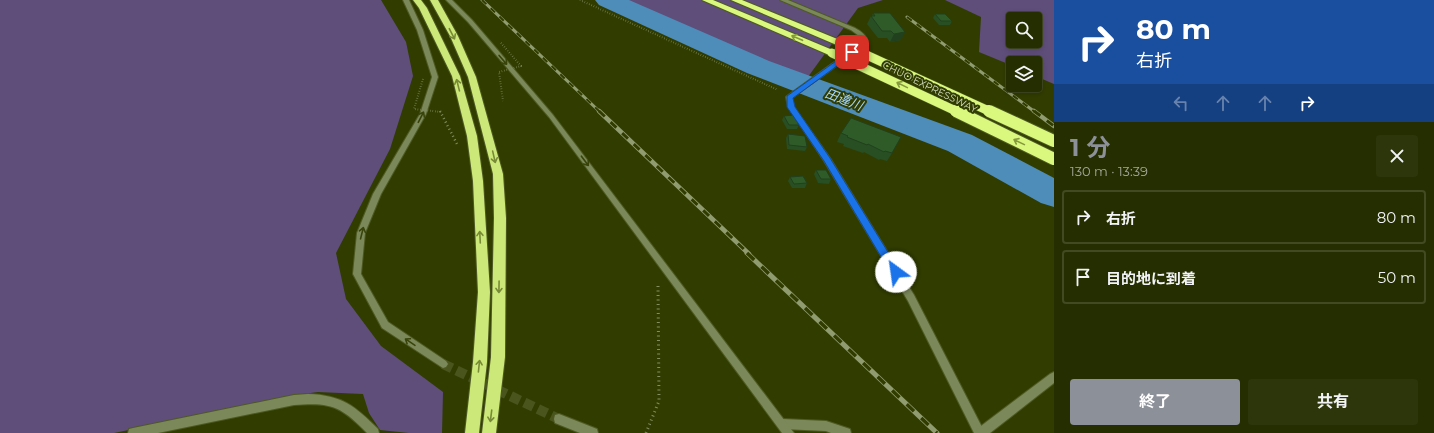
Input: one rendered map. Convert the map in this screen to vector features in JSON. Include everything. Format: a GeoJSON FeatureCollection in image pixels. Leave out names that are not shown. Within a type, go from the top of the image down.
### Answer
{"type":"FeatureCollection","features":[{"type":"Feature","properties":{"kind":"highway"},"geometry":{"type":"LineString","coordinates":[[417,0],[423,8],[456,76],[472,136],[478,181],[484,292],[480,362],[472,433]]}},
{"type":"Feature","properties":{"kind":"highway"},"geometry":{"type":"LineString","coordinates":[[434,0],[454,36],[472,77],[498,174],[500,218],[498,357],[489,433]]}},
{"type":"Feature","properties":{"kind":"highway","name":"CHUO EXPRESSWAY"},"geometry":{"type":"LineString","coordinates":[[706,0],[832,53],[896,82],[1054,160]]}},
{"type":"Feature","properties":{"kind":"highway","name":"CHUO EXPRESSWAY"},"geometry":{"type":"LineString","coordinates":[[736,0],[849,47],[1054,142]]}},
{"type":"Feature","properties":{"kind":"street"},"geometry":{"type":"LineString","coordinates":[[406,0],[420,30],[435,77],[423,114],[377,194],[361,233],[358,274],[385,325],[443,364]]}},
{"type":"Feature","properties":{"kind":"street"},"geometry":{"type":"LineString","coordinates":[[449,0],[470,21],[551,116],[786,429],[826,426],[846,433]]}},
{"type":"Feature","properties":{"kind":"street"},"geometry":{"type":"LineString","coordinates":[[783,0],[853,29],[864,38],[865,43],[815,80],[792,94],[789,97],[791,107],[827,160],[911,298],[981,433],[1054,377]]}},
{"type":"Feature","properties":{"kind":"street"},"geometry":{"type":"LineString","coordinates":[[133,433],[294,400],[318,398],[339,403],[356,414],[374,433]]}},
{"type":"Feature","properties":{"kind":"street"},"geometry":{"type":"LineString","coordinates":[[559,419],[593,433]]}},
{"type":"Feature","properties":{"kind":"path"},"geometry":{"type":"LineString","coordinates":[[580,0],[792,94]]}},
{"type":"Feature","properties":{"kind":"path"},"geometry":{"type":"LineString","coordinates":[[501,43],[521,66],[500,72],[503,101]]}},
{"type":"Feature","properties":{"kind":"path"},"geometry":{"type":"LineString","coordinates":[[423,79],[414,108],[440,111],[457,144]]}},
{"type":"Feature","properties":{"kind":"path"},"geometry":{"type":"LineString","coordinates":[[646,433],[659,401],[658,286]]}},
{"type":"Feature","properties":{"kind":"shaded area"},"geometry":{"type":"Polygon","coordinates":[[[0,0],[381,0],[406,42],[413,76],[390,149],[336,253],[346,299],[381,346],[443,392],[442,433],[409,433],[380,430],[369,413],[363,394],[318,392],[295,395],[114,433],[0,433],[0,0]]]}},
{"type":"Feature","properties":{"kind":"shaded area"},"geometry":{"type":"Polygon","coordinates":[[[620,0],[883,0],[858,8],[805,81],[720,46],[620,0]]]}},
{"type":"Feature","properties":{"kind":"shaded area"},"geometry":{"type":"Polygon","coordinates":[[[945,0],[1054,0],[1054,84],[1042,79],[1042,56],[1006,56],[1006,63],[979,52],[981,17],[945,0]]]}},
{"type":"Feature","properties":{"kind":"building"},"geometry":{"type":"Polygon","coordinates":[[[873,13],[890,13],[905,32],[894,34],[891,31],[882,31],[871,16],[875,16],[873,13]]]}},
{"type":"Feature","properties":{"kind":"building"},"geometry":{"type":"Polygon","coordinates":[[[935,14],[945,14],[952,21],[941,21],[935,14]]]}},
{"type":"Feature","properties":{"kind":"building"},"geometry":{"type":"Polygon","coordinates":[[[793,115],[799,125],[789,125],[784,116],[793,115]]]}},
{"type":"Feature","properties":{"kind":"building"},"geometry":{"type":"Polygon","coordinates":[[[851,118],[901,137],[892,153],[884,152],[868,144],[867,145],[847,137],[848,136],[841,133],[851,118]]]}},
{"type":"Feature","properties":{"kind":"building"},"geometry":{"type":"Polygon","coordinates":[[[788,134],[805,136],[807,147],[789,145],[788,134]]]}},
{"type":"Feature","properties":{"kind":"building"},"geometry":{"type":"Polygon","coordinates":[[[816,170],[826,170],[831,179],[821,179],[816,170]]]}},
{"type":"Feature","properties":{"kind":"building"},"geometry":{"type":"Polygon","coordinates":[[[803,176],[807,183],[794,184],[790,177],[803,176]]]}},
{"type":"Feature","properties":{"kind":"waterway","name":"田違川"},"geometry":{"type":"LineString","coordinates":[[608,0],[758,67],[960,143],[1054,194]]}},
{"type":"Feature","properties":{"kind":"tunnel"},"geometry":{"type":"LineString","coordinates":[[443,364],[559,419]]}},
{"type":"Feature","properties":{"kind":"railway"},"geometry":{"type":"LineString","coordinates":[[482,0],[600,112]]}},
{"type":"Feature","properties":{"kind":"railway"},"geometry":{"type":"LineString","coordinates":[[907,17],[1035,112]]}},
{"type":"Feature","properties":{"kind":"railway"},"geometry":{"type":"LineString","coordinates":[[599,111],[749,254]]}},
{"type":"Feature","properties":{"kind":"railway"},"geometry":{"type":"LineString","coordinates":[[1034,111],[1054,126]]}},
{"type":"Feature","properties":{"kind":"railway"},"geometry":{"type":"LineString","coordinates":[[747,253],[937,433]]}},
{"type":"Feature","properties":{"kind":"route"},"geometry":{"type":"LineString","coordinates":[[852,52],[815,80],[789,97],[791,107],[827,160],[896,272]]}}]}
